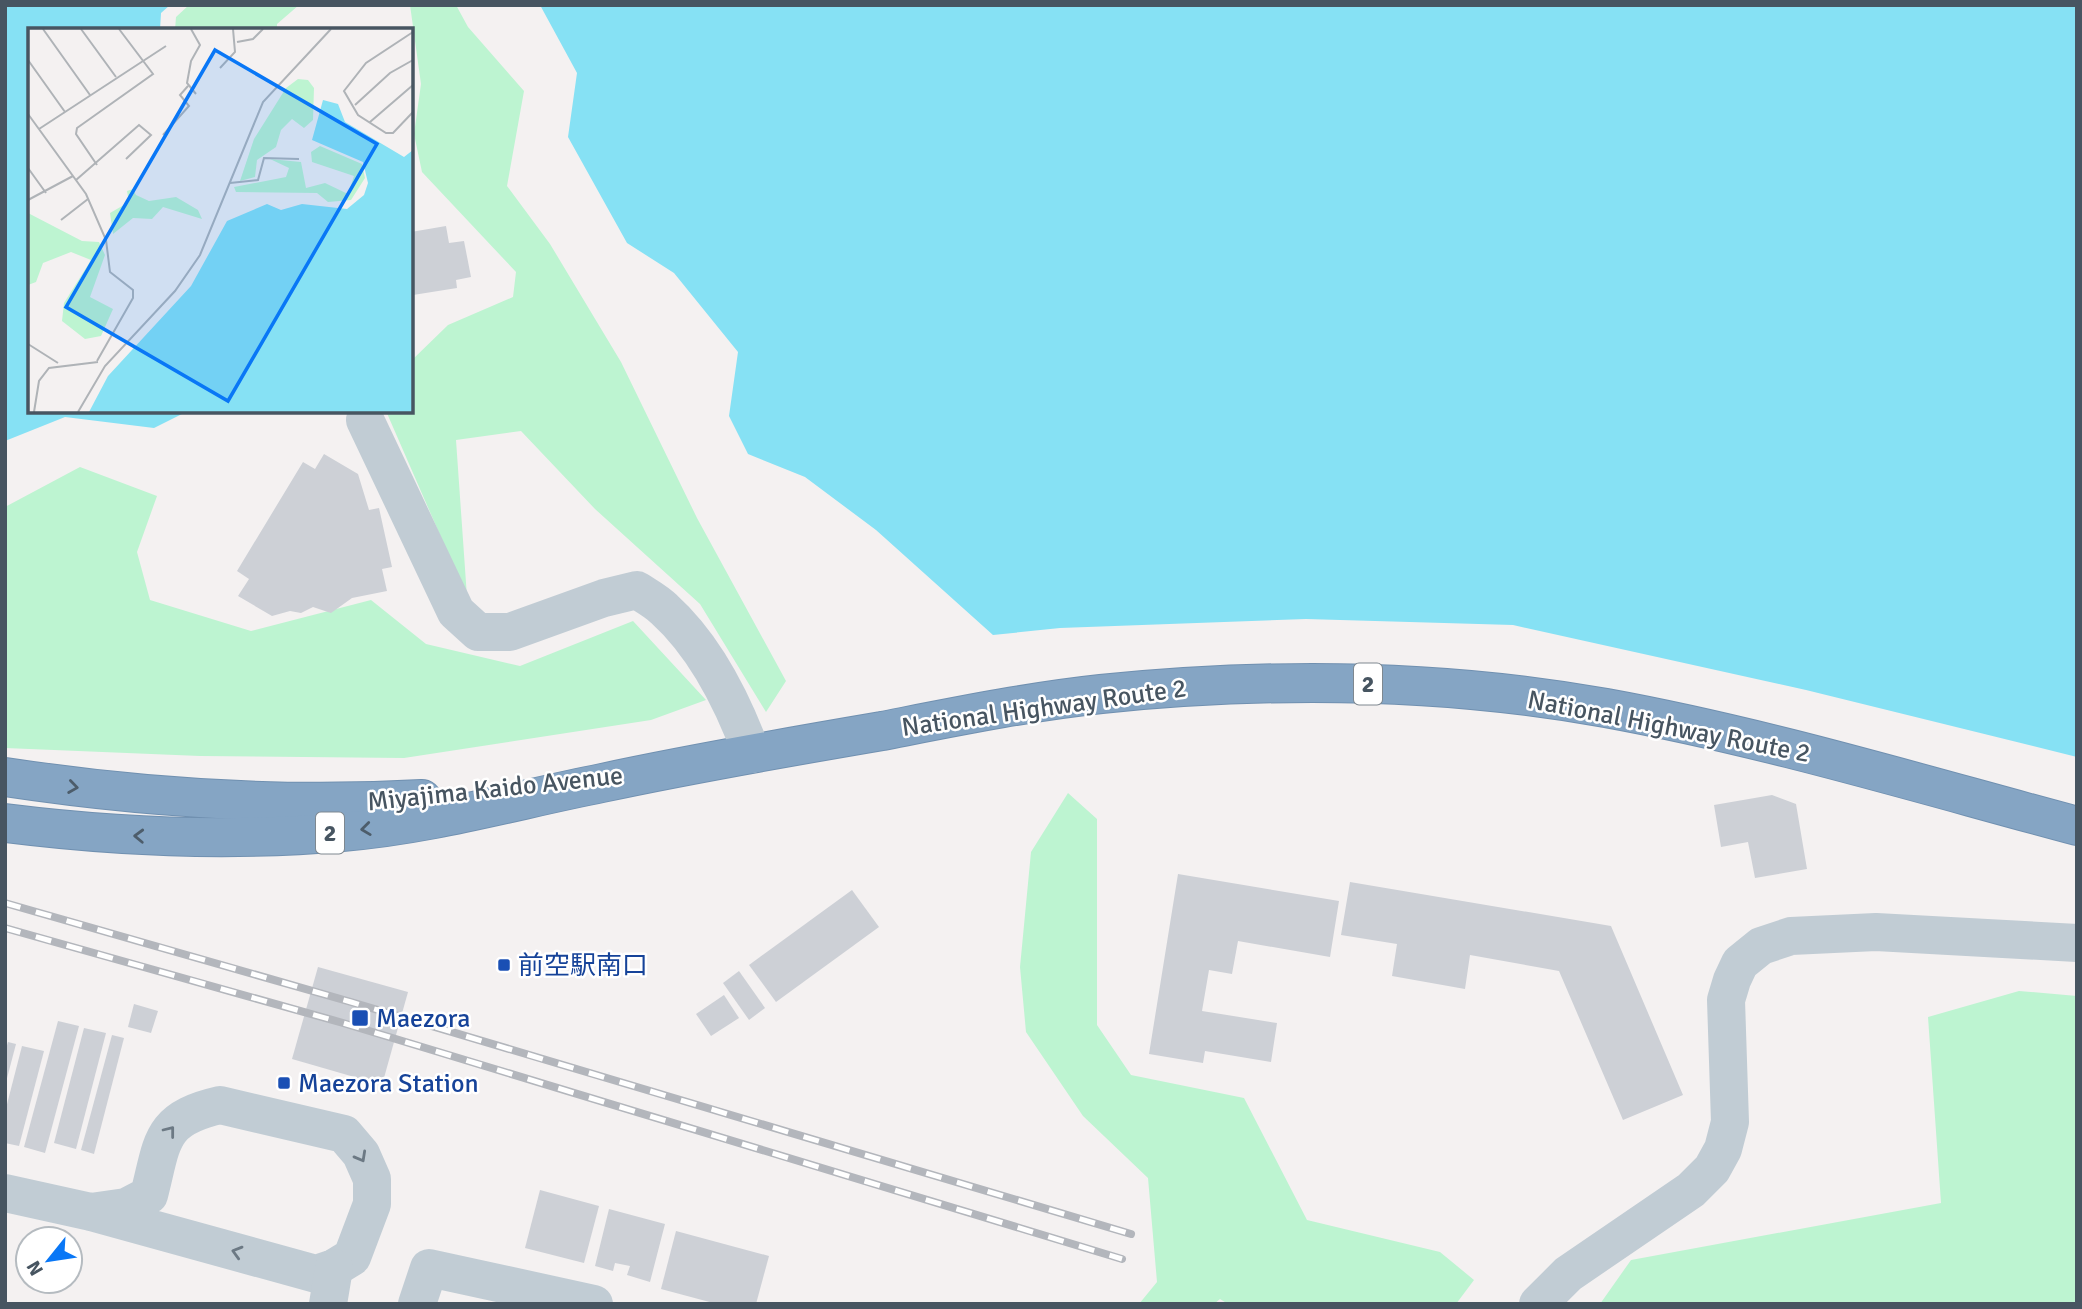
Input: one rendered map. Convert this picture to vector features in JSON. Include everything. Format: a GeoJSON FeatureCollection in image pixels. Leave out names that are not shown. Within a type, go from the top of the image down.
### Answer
{"type":"FeatureCollection","features":[{"type":"Feature","properties":{"kind":"highway","name":"National Highway Route 2"},"geometry":{"type":"LineString","coordinates":[[5,824],[143,836],[341,832],[416,821],[649,773],[994,710],[1094,695],[1298,682],[1400,685],[1501,693],[1564,702],[1702,728],[1916,780],[2077,826]]}},
{"type":"Feature","properties":{"kind":"highway","name":"Miyajima Kaido Avenue"},"geometry":{"type":"LineString","coordinates":[[5,777],[176,798],[352,802],[461,797],[556,787],[649,773]]}},
{"type":"Feature","properties":{"kind":"street"},"geometry":{"type":"LineString","coordinates":[[365,420],[456,612],[478,632],[510,632],[604,598],[637,590],[664,608],[698,648],[736,710],[752,754]]}},
{"type":"Feature","properties":{"kind":"street"},"geometry":{"type":"LineString","coordinates":[[1538,1304],[1567,1274],[1691,1190],[1712,1169],[1723,1149],[1730,1122],[1726,1000],[1740,964],[1761,946],[1791,936],[1876,932],[2077,943]]}},
{"type":"Feature","properties":{"kind":"street"},"geometry":{"type":"LineString","coordinates":[[5,1193],[90,1212],[316,1274],[331,1286],[352,1257],[372,1204],[372,1179],[361,1154],[344,1134],[219,1105],[199,1110],[179,1120],[163,1137],[149,1195],[126,1207],[90,1212]]}},
{"type":"Feature","properties":{"kind":"street"},"geometry":{"type":"LineString","coordinates":[[149,1195],[169,1220],[191,1239]]}},
{"type":"Feature","properties":{"kind":"street"},"geometry":{"type":"LineString","coordinates":[[417,1304],[429,1268],[594,1304]]}},
{"type":"Feature","properties":{"kind":"green space"},"geometry":{"type":"Polygon","coordinates":[[[189,5],[299,5],[277,24],[277,28],[175,28],[176,17],[189,5]]]}},
{"type":"Feature","properties":{"kind":"green space"},"geometry":{"type":"Polygon","coordinates":[[[410,5],[456,5],[468,27],[524,91],[507,186],[550,244],[621,362],[697,518],[786,681],[766,712],[700,604],[595,509],[521,431],[456,440],[467,597],[387,413],[413,413],[413,359],[448,325],[513,297],[516,272],[422,172],[414,134],[421,84],[410,5]]]}},
{"type":"Feature","properties":{"kind":"green space"},"geometry":{"type":"Polygon","coordinates":[[[80,467],[157,496],[137,552],[150,600],[251,631],[371,600],[426,644],[520,666],[633,621],[706,700],[651,720],[404,758],[200,756],[5,748],[5,507],[80,467]]]}},
{"type":"Feature","properties":{"kind":"green space"},"geometry":{"type":"Polygon","coordinates":[[[1068,793],[1097,819],[1097,1025],[1131,1075],[1244,1098],[1307,1220],[1440,1252],[1474,1280],[1456,1304],[1228,1304],[1220,1299],[1214,1304],[1139,1304],[1157,1282],[1148,1178],[1083,1116],[1026,1032],[1020,967],[1031,852],[1068,793]]]}},
{"type":"Feature","properties":{"kind":"green space"},"geometry":{"type":"Polygon","coordinates":[[[2019,991],[2077,996],[2077,1304],[1600,1304],[1631,1260],[1941,1203],[1928,1017],[2019,991]]]}},
{"type":"Feature","properties":{"kind":"water"},"geometry":{"type":"Polygon","coordinates":[[[5,5],[170,5],[161,13],[160,28],[28,28],[28,413],[184,413],[154,428],[65,417],[5,441],[5,5]]]}},
{"type":"Feature","properties":{"kind":"water"},"geometry":{"type":"Polygon","coordinates":[[[540,5],[2077,5],[2077,757],[1806,690],[1513,625],[1306,619],[1060,628],[993,635],[876,530],[805,477],[748,454],[729,416],[738,352],[674,273],[627,243],[568,137],[577,73],[540,5]]]}},
{"type":"Feature","properties":{"kind":"building"},"geometry":{"type":"Polygon","coordinates":[[[446,226],[449,243],[464,241],[471,277],[456,280],[457,288],[413,295],[413,232],[446,226]]]}},
{"type":"Feature","properties":{"kind":"building"},"geometry":{"type":"Polygon","coordinates":[[[324,454],[358,474],[369,510],[379,508],[392,567],[382,569],[387,591],[352,598],[331,613],[313,607],[301,613],[290,611],[272,616],[238,596],[249,579],[237,571],[303,462],[315,469],[324,454]]]}},
{"type":"Feature","properties":{"kind":"building"},"geometry":{"type":"Polygon","coordinates":[[[1772,795],[1796,804],[1807,869],[1755,878],[1748,842],[1721,847],[1714,805],[1772,795]]]}},
{"type":"Feature","properties":{"kind":"building"},"geometry":{"type":"Polygon","coordinates":[[[1178,874],[1339,901],[1330,957],[1238,941],[1232,974],[1209,970],[1202,1011],[1277,1023],[1271,1062],[1205,1051],[1203,1063],[1149,1054],[1178,874]]]}},
{"type":"Feature","properties":{"kind":"building"},"geometry":{"type":"Polygon","coordinates":[[[1350,882],[1611,926],[1683,1095],[1623,1120],[1559,971],[1470,955],[1465,989],[1392,976],[1397,944],[1341,935],[1350,882]]]}},
{"type":"Feature","properties":{"kind":"building"},"geometry":{"type":"Polygon","coordinates":[[[852,890],[879,927],[776,1002],[749,965],[852,890]]]}},
{"type":"Feature","properties":{"kind":"building","name":"Maezora"},"geometry":{"type":"Polygon","coordinates":[[[318,967],[408,992],[382,1085],[292,1059],[318,967]]]}},
{"type":"Feature","properties":{"kind":"building"},"geometry":{"type":"Polygon","coordinates":[[[739,971],[765,1008],[749,1020],[723,983],[739,971]]]}},
{"type":"Feature","properties":{"kind":"building"},"geometry":{"type":"Polygon","coordinates":[[[724,995],[739,1018],[711,1036],[696,1014],[724,995]]]}},
{"type":"Feature","properties":{"kind":"building"},"geometry":{"type":"Polygon","coordinates":[[[134,1004],[158,1011],[151,1033],[128,1027],[134,1004]]]}},
{"type":"Feature","properties":{"kind":"building"},"geometry":{"type":"Polygon","coordinates":[[[58,1021],[79,1026],[45,1153],[24,1147],[58,1021]]]}},
{"type":"Feature","properties":{"kind":"building"},"geometry":{"type":"Polygon","coordinates":[[[84,1028],[106,1033],[76,1149],[54,1143],[84,1028]]]}},
{"type":"Feature","properties":{"kind":"building"},"geometry":{"type":"Polygon","coordinates":[[[112,1035],[124,1038],[94,1154],[81,1150],[112,1035]]]}},
{"type":"Feature","properties":{"kind":"building"},"geometry":{"type":"Polygon","coordinates":[[[8,1042],[16,1044],[6,1082],[5,1052],[8,1042]]]}},
{"type":"Feature","properties":{"kind":"building"},"geometry":{"type":"Polygon","coordinates":[[[22,1046],[44,1051],[19,1146],[5,1143],[5,1112],[22,1046]]]}},
{"type":"Feature","properties":{"kind":"building"},"geometry":{"type":"Polygon","coordinates":[[[540,1190],[599,1206],[584,1263],[525,1248],[540,1190]]]}},
{"type":"Feature","properties":{"kind":"building"},"geometry":{"type":"Polygon","coordinates":[[[609,1209],[665,1224],[650,1282],[627,1275],[630,1266],[615,1263],[613,1271],[595,1266],[609,1209]]]}},
{"type":"Feature","properties":{"kind":"building"},"geometry":{"type":"Polygon","coordinates":[[[676,1231],[769,1256],[756,1304],[717,1304],[661,1289],[676,1231]]]}},
{"type":"Feature","properties":{"kind":"railway"},"geometry":{"type":"LineString","coordinates":[[5,903],[351,1002],[1131,1234]]}},
{"type":"Feature","properties":{"kind":"railway"},"geometry":{"type":"LineString","coordinates":[[5,928],[343,1023],[1122,1259]]}},
{"type":"Feature","properties":{"kind":"place","name":"前空駅南口"},"geometry":{"type":"Point","coordinates":[504,965]}},
{"type":"Feature","properties":{"kind":"place","name":"Maezora"},"geometry":{"type":"Point","coordinates":[360,1018]}},
{"type":"Feature","properties":{"kind":"place","name":"Maezora Station"},"geometry":{"type":"Point","coordinates":[284,1083]}}]}
